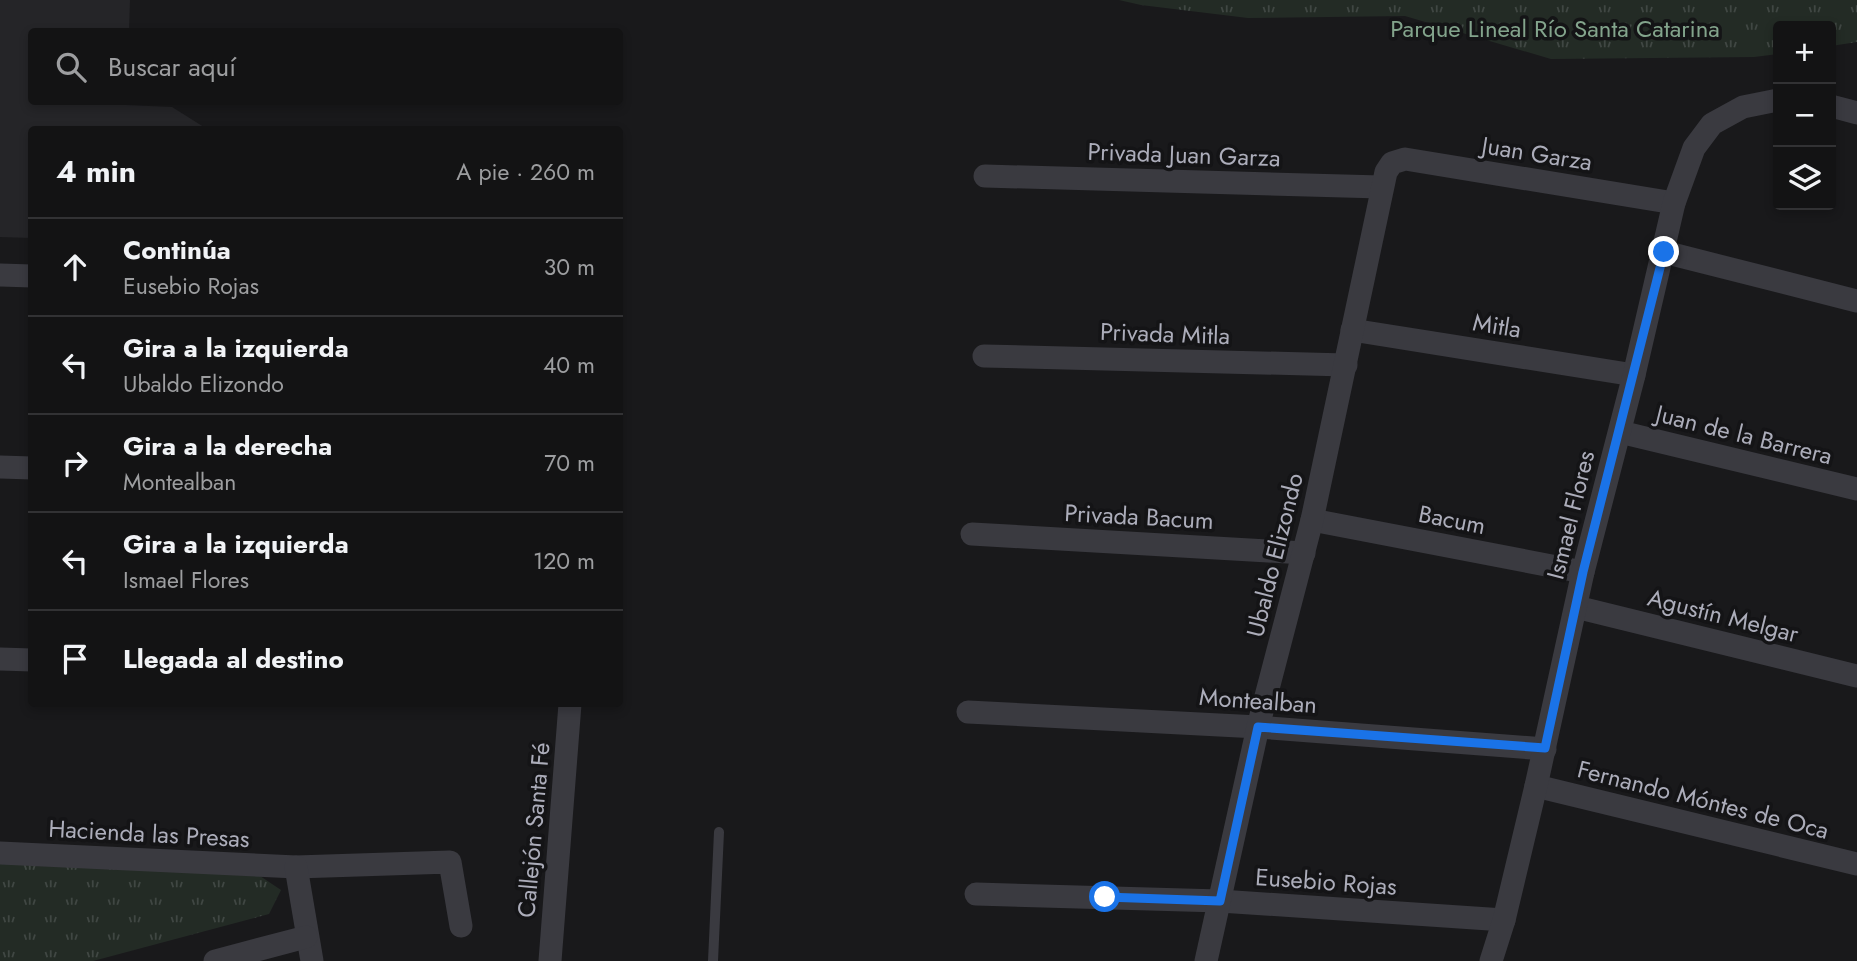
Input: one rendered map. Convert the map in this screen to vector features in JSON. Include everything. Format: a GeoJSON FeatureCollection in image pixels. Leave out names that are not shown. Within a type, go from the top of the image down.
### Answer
{"type":"FeatureCollection","features":[{"type":"Feature","properties":{"kind":"street","name":"Ismael Flores"},"geometry":{"type":"LineString","coordinates":[[1497,960],[1583,572],[1620,432],[1674,203],[1694,148],[1712,124],[1743,107],[1773,101]]}},
{"type":"Feature","properties":{"kind":"street"},"geometry":{"type":"LineString","coordinates":[[1836,107],[1857,113]]}},
{"type":"Feature","properties":{"kind":"street","name":"Juan Garza"},"geometry":{"type":"LineString","coordinates":[[1392,163],[1405,159],[1674,203]]}},
{"type":"Feature","properties":{"kind":"street","name":"Ubaldo Elizondo"},"geometry":{"type":"LineString","coordinates":[[1206,961],[1258,727],[1312,520],[1381,187],[1392,163]]}},
{"type":"Feature","properties":{"kind":"street","name":"Privada Juan Garza"},"geometry":{"type":"LineString","coordinates":[[985,176],[1381,187]]}},
{"type":"Feature","properties":{"kind":"street"},"geometry":{"type":"LineString","coordinates":[[1664,252],[1857,301]]}},
{"type":"Feature","properties":{"kind":"street"},"geometry":{"type":"LineString","coordinates":[[0,275],[28,276]]}},
{"type":"Feature","properties":{"kind":"street","name":"Mitla"},"geometry":{"type":"LineString","coordinates":[[1352,330],[1634,375]]}},
{"type":"Feature","properties":{"kind":"street","name":"Privada Mitla"},"geometry":{"type":"LineString","coordinates":[[984,356],[1346,365]]}},
{"type":"Feature","properties":{"kind":"street","name":"Juan de la Barrera"},"geometry":{"type":"LineString","coordinates":[[1620,432],[1857,489]]}},
{"type":"Feature","properties":{"kind":"street"},"geometry":{"type":"LineString","coordinates":[[0,467],[28,468]]}},
{"type":"Feature","properties":{"kind":"street","name":"Bacum"},"geometry":{"type":"LineString","coordinates":[[1312,520],[1583,572]]}},
{"type":"Feature","properties":{"kind":"street","name":"Privada Bacum"},"geometry":{"type":"LineString","coordinates":[[972,534],[1304,553]]}},
{"type":"Feature","properties":{"kind":"street","name":"Agustín Melgar"},"geometry":{"type":"LineString","coordinates":[[1576,607],[1857,676]]}},
{"type":"Feature","properties":{"kind":"street"},"geometry":{"type":"LineString","coordinates":[[0,659],[28,660]]}},
{"type":"Feature","properties":{"kind":"street","name":"Callejón Santa Fé"},"geometry":{"type":"LineString","coordinates":[[550,961],[570,707]]}},
{"type":"Feature","properties":{"kind":"street","name":"Montealban"},"geometry":{"type":"LineString","coordinates":[[968,712],[1258,727],[1545,748]]}},
{"type":"Feature","properties":{"kind":"street","name":"Fernando Móntes de Oca"},"geometry":{"type":"LineString","coordinates":[[1536,786],[1857,864]]}},
{"type":"Feature","properties":{"kind":"street","name":"Hacienda las Presas"},"geometry":{"type":"LineString","coordinates":[[0,853],[296,867],[450,862],[461,926]]}},
{"type":"Feature","properties":{"kind":"street"},"geometry":{"type":"LineString","coordinates":[[296,867],[312,961]]}},
{"type":"Feature","properties":{"kind":"street","name":"Eusebio Rojas"},"geometry":{"type":"LineString","coordinates":[[976,894],[1220,901],[1504,920]]}},
{"type":"Feature","properties":{"kind":"street"},"geometry":{"type":"LineString","coordinates":[[215,961],[306,937]]}},
{"type":"Feature","properties":{"kind":"lane"},"geometry":{"type":"LineString","coordinates":[[713,961],[719,832]]}},
{"type":"Feature","properties":{"kind":"shaded area"},"geometry":{"type":"Polygon","coordinates":[[[0,0],[130,0],[129,28],[28,28],[28,105],[172,107],[202,126],[28,126],[28,238],[0,237],[0,0]]]}},
{"type":"Feature","properties":{"kind":"green space","name":"Parque Lineal Río Santa Catarina"},"geometry":{"type":"Polygon","coordinates":[[[1119,0],[1857,0],[1857,42],[1836,45],[1836,21],[1773,21],[1773,55],[1551,59],[1405,16],[1248,18],[1119,0]]]}},
{"type":"Feature","properties":{"kind":"green space"},"geometry":{"type":"Polygon","coordinates":[[[0,863],[257,874],[281,890],[269,914],[93,961],[0,961],[0,863]]]}},
{"type":"Feature","properties":{"kind":"route"},"geometry":{"type":"LineString","coordinates":[[1105,897],[1220,901],[1258,727],[1545,748],[1583,572],[1664,252]]}}]}
